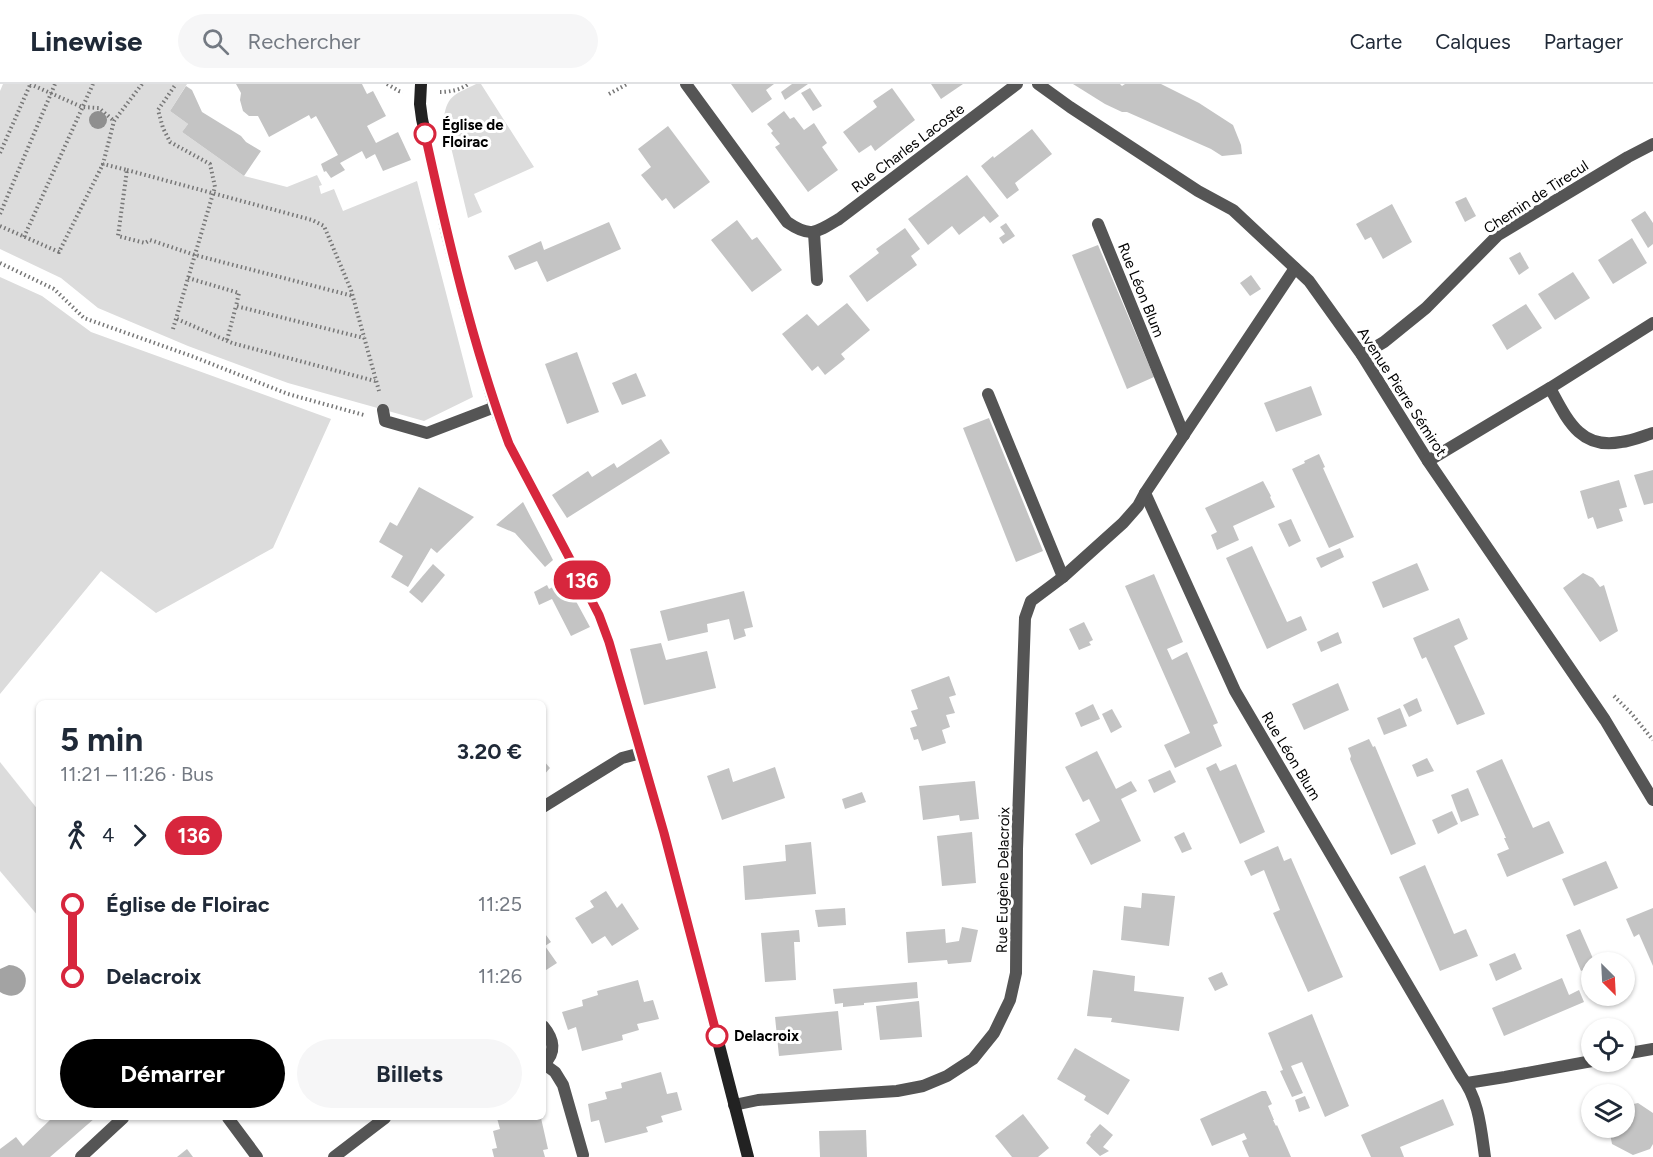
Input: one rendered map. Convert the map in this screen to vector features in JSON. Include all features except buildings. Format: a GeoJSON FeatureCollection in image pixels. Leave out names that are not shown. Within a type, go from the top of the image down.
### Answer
{"type":"FeatureCollection","features":[{"type":"Feature","properties":{"kind":"street"},"geometry":{"type":"LineString","coordinates":[[421,84],[422,119],[447,234],[495,407],[509,444],[599,615],[609,642],[664,833],[748,1157]]}},
{"type":"Feature","properties":{"kind":"street"},"geometry":{"type":"LineString","coordinates":[[686,84],[787,222],[801,232],[814,232],[817,280]]}},
{"type":"Feature","properties":{"kind":"street","name":"Rue Charles Lacoste"},"geometry":{"type":"LineString","coordinates":[[814,232],[839,219],[1017,84]]}},
{"type":"Feature","properties":{"kind":"street","name":"Avenue Pierre Sémirot"},"geometry":{"type":"LineString","coordinates":[[1038,84],[1198,191],[1233,210],[1309,281],[1362,355],[1428,461],[1605,720],[1653,800]]}},
{"type":"Feature","properties":{"kind":"street","name":"Chemin de Tirecul"},"geometry":{"type":"LineString","coordinates":[[1362,355],[1384,342],[1426,308],[1498,235],[1653,144]]}},
{"type":"Feature","properties":{"kind":"street","name":"Rue Léon Blum"},"geometry":{"type":"LineString","coordinates":[[1098,224],[1184,435]]}},
{"type":"Feature","properties":{"kind":"street"},"geometry":{"type":"LineString","coordinates":[[1145,493],[1295,268]]}},
{"type":"Feature","properties":{"kind":"street"},"geometry":{"type":"LineString","coordinates":[[1428,461],[1653,323]]}},
{"type":"Feature","properties":{"kind":"street"},"geometry":{"type":"LineString","coordinates":[[1550,388],[1574,428],[1587,439],[1605,444],[1622,442],[1653,433]]}},
{"type":"Feature","properties":{"kind":"street"},"geometry":{"type":"LineString","coordinates":[[988,394],[1062,577]]}},
{"type":"Feature","properties":{"kind":"street"},"geometry":{"type":"LineString","coordinates":[[384,415],[427,433],[495,407]]}},
{"type":"Feature","properties":{"kind":"street","name":"Rue Léon Blum"},"geometry":{"type":"LineString","coordinates":[[1145,493],[1234,691],[1467,1083],[1478,1109],[1485,1157]]}},
{"type":"Feature","properties":{"kind":"street","name":"Rue Eugène Delacroix"},"geometry":{"type":"LineString","coordinates":[[734,1105],[758,1100],[897,1091],[923,1086],[947,1076],[973,1059],[994,1034],[1010,1000],[1016,973],[1024,618],[1031,601],[1123,523],[1138,506],[1145,493]]}},
{"type":"Feature","properties":{"kind":"street"},"geometry":{"type":"LineString","coordinates":[[546,805],[622,758],[641,753]]}},
{"type":"Feature","properties":{"kind":"street"},"geometry":{"type":"LineString","coordinates":[[546,1030],[554,1043],[552,1056],[546,1063]]}},
{"type":"Feature","properties":{"kind":"street"},"geometry":{"type":"LineString","coordinates":[[1635,1052],[1653,1049]]}},
{"type":"Feature","properties":{"kind":"street"},"geometry":{"type":"LineString","coordinates":[[1467,1083],[1581,1063]]}},
{"type":"Feature","properties":{"kind":"street"},"geometry":{"type":"LineString","coordinates":[[546,1066],[555,1072],[563,1085],[583,1155]]}},
{"type":"Feature","properties":{"kind":"street"},"geometry":{"type":"LineString","coordinates":[[81,1157],[121,1120]]}},
{"type":"Feature","properties":{"kind":"street"},"geometry":{"type":"LineString","coordinates":[[229,1120],[257,1157]]}},
{"type":"Feature","properties":{"kind":"street"},"geometry":{"type":"LineString","coordinates":[[334,1157],[383,1120]]}},
{"type":"Feature","properties":{"kind":"path"},"geometry":{"type":"LineString","coordinates":[[0,153],[30,84],[82,107],[99,108],[114,121]]}},
{"type":"Feature","properties":{"kind":"path"},"geometry":{"type":"LineString","coordinates":[[0,214],[55,84]]}},
{"type":"Feature","properties":{"kind":"path"},"geometry":{"type":"LineString","coordinates":[[24,237],[93,84]]}},
{"type":"Feature","properties":{"kind":"path"},"geometry":{"type":"LineString","coordinates":[[0,226],[59,252],[103,164],[114,121],[142,84]]}},
{"type":"Feature","properties":{"kind":"path"},"geometry":{"type":"LineString","coordinates":[[173,329],[215,187],[210,165],[170,142],[163,128],[158,110],[176,84]]}},
{"type":"Feature","properties":{"kind":"path"},"geometry":{"type":"LineString","coordinates":[[609,93],[627,84]]}},
{"type":"Feature","properties":{"kind":"path"},"geometry":{"type":"LineString","coordinates":[[0,263],[54,289],[84,318],[194,357],[288,394],[384,415],[353,296],[324,226],[312,220],[103,164]]}},
{"type":"Feature","properties":{"kind":"path"},"geometry":{"type":"LineString","coordinates":[[127,170],[118,236],[145,243],[150,240],[195,255],[353,296]]}},
{"type":"Feature","properties":{"kind":"path"},"geometry":{"type":"LineString","coordinates":[[188,278],[239,293],[227,340]]}},
{"type":"Feature","properties":{"kind":"path"},"geometry":{"type":"LineString","coordinates":[[236,306],[364,338]]}},
{"type":"Feature","properties":{"kind":"path"},"geometry":{"type":"LineString","coordinates":[[177,319],[227,340],[376,381]]}},
{"type":"Feature","properties":{"kind":"shaded area"},"geometry":{"type":"Polygon","coordinates":[[[3,84],[187,84],[170,111],[188,124],[182,132],[244,176],[287,187],[317,175],[322,185],[319,186],[321,194],[334,189],[343,211],[417,181],[473,397],[424,421],[288,383],[188,346],[98,308],[61,278],[0,249],[0,91],[3,84]]]}},
{"type":"Feature","properties":{"kind":"shaded area"},"geometry":{"type":"Polygon","coordinates":[[[476,84],[481,84],[534,167],[474,194],[482,212],[468,218],[444,118],[450,99],[476,84]]]}},
{"type":"Feature","properties":{"kind":"shaded area"},"geometry":{"type":"Polygon","coordinates":[[[0,277],[42,296],[91,332],[331,419],[273,548],[156,613],[101,571],[0,694],[0,277]]]}},
{"type":"Feature","properties":{"kind":"shaded area"},"geometry":{"type":"Polygon","coordinates":[[[0,762],[36,807],[36,913],[0,871],[0,762]]]}},
{"type":"Feature","properties":{"kind":"shaded area"},"geometry":{"type":"Polygon","coordinates":[[[9,965],[18,967],[26,979],[22,991],[9,996],[0,992],[0,969],[9,965]]]}},
{"type":"Feature","properties":{"kind":"bus line","name":"136"},"geometry":{"type":"LineString","coordinates":[[425,134],[468,316],[495,407],[509,444],[590,596],[609,642],[664,833],[717,1036]]}},
{"type":"Feature","properties":{"kind":"place","name":"Église de Floirac"},"geometry":{"type":"Point","coordinates":[425,134]}},
{"type":"Feature","properties":{"kind":"place","name":"Delacroix"},"geometry":{"type":"Point","coordinates":[717,1036]}}]}
